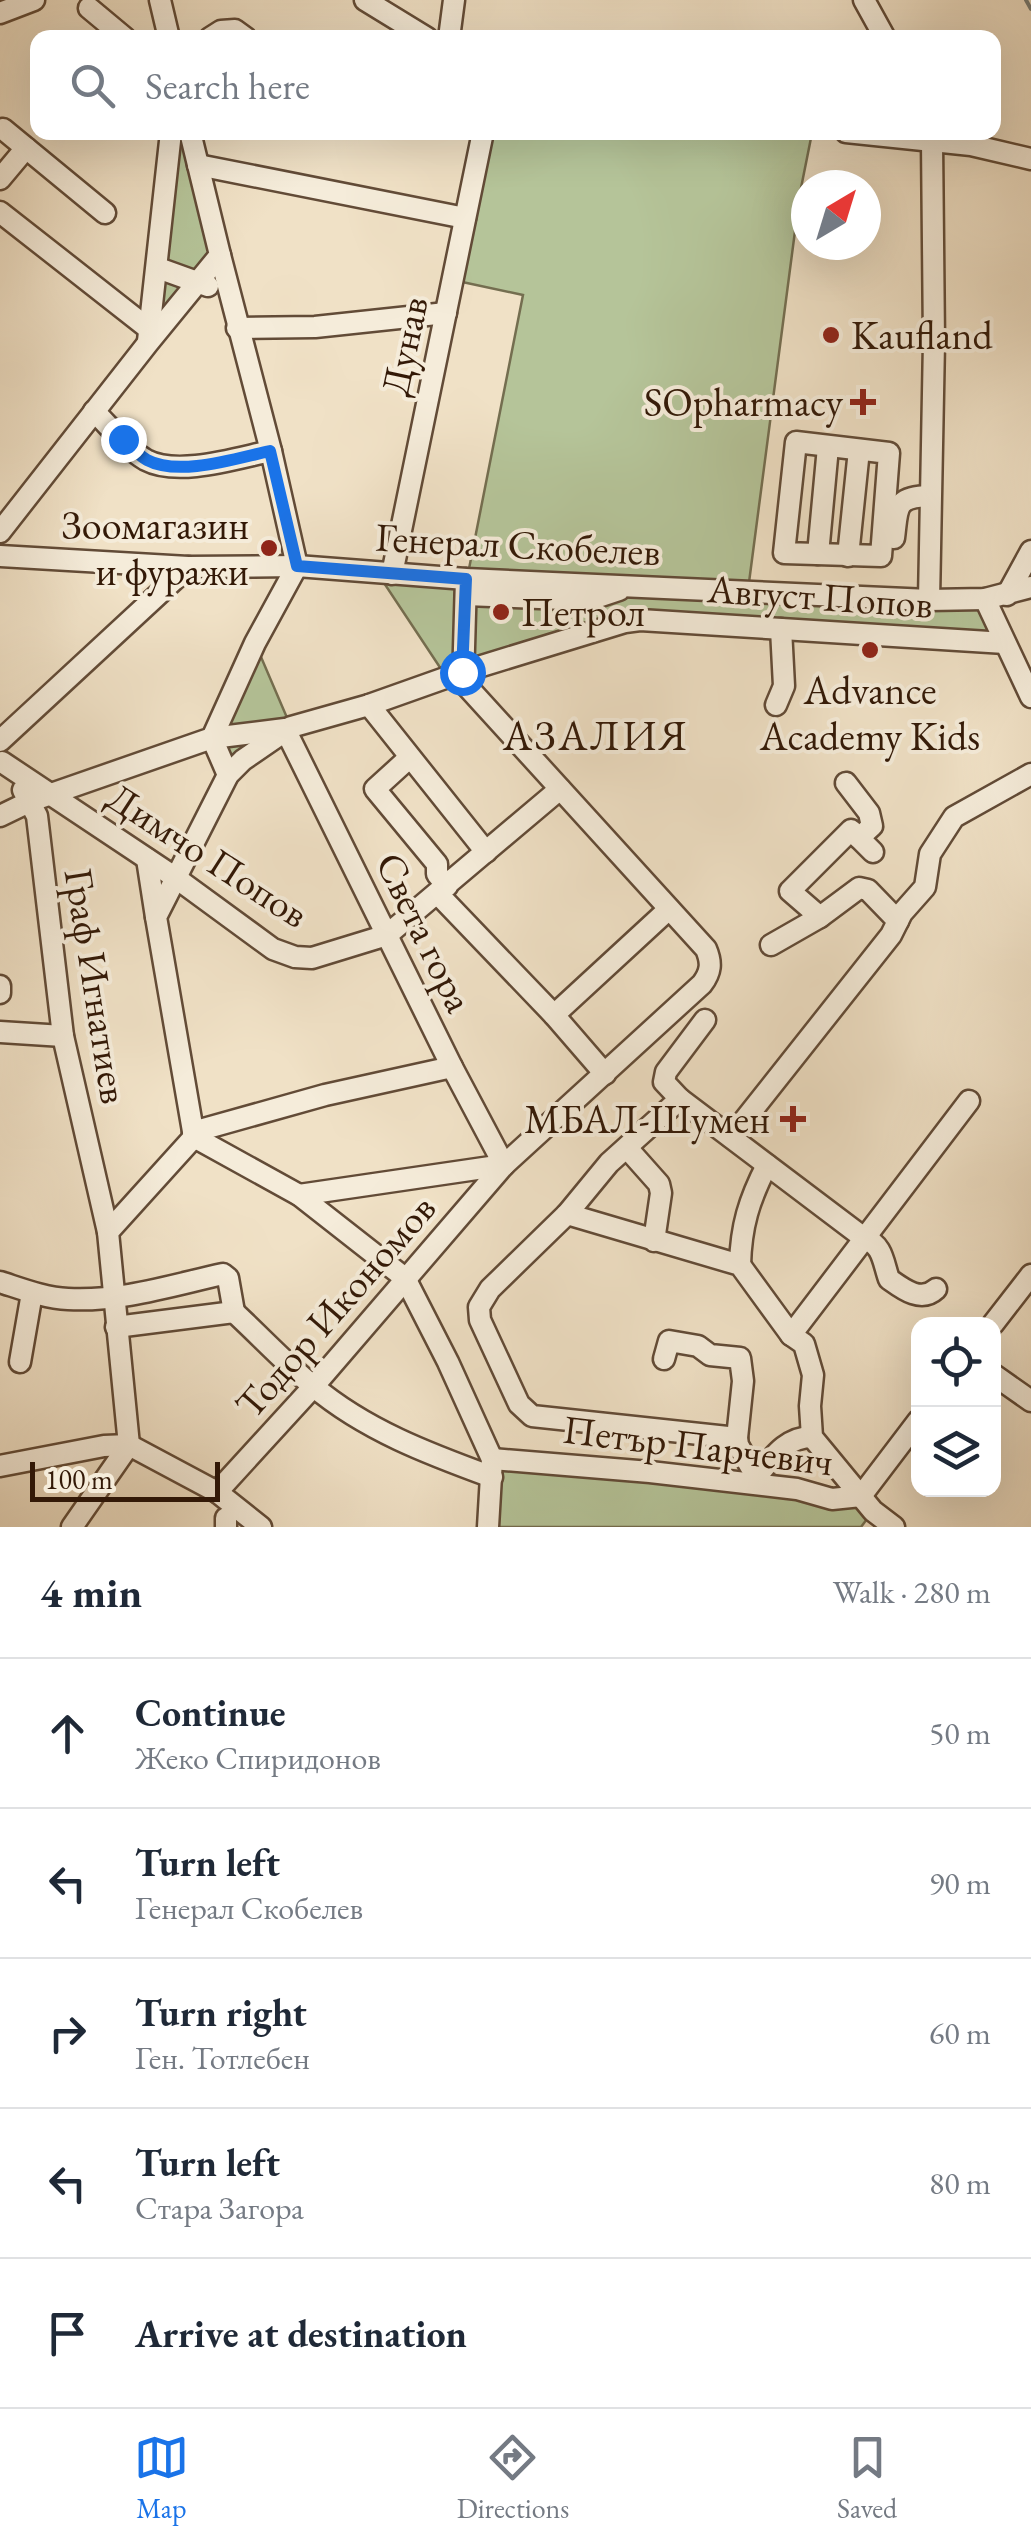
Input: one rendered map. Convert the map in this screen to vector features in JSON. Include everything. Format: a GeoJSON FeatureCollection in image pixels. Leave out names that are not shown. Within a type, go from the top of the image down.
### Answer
{"type":"FeatureCollection","features":[{"type":"Feature","properties":{"kind":"street"},"geometry":{"type":"LineString","coordinates":[[0,14],[34,0]]}},
{"type":"Feature","properties":{"kind":"street"},"geometry":{"type":"LineString","coordinates":[[160,0],[167,30]]}},
{"type":"Feature","properties":{"kind":"street"},"geometry":{"type":"LineString","coordinates":[[365,0],[414,30]]}},
{"type":"Feature","properties":{"kind":"street"},"geometry":{"type":"LineString","coordinates":[[432,0],[453,7]]}},
{"type":"Feature","properties":{"kind":"street"},"geometry":{"type":"LineString","coordinates":[[864,0],[881,30]]}},
{"type":"Feature","properties":{"kind":"street"},"geometry":{"type":"LineString","coordinates":[[90,8],[116,30]]}},
{"type":"Feature","properties":{"kind":"street"},"geometry":{"type":"LineString","coordinates":[[3,129],[105,213]]}},
{"type":"Feature","properties":{"kind":"street"},"geometry":{"type":"LineString","coordinates":[[148,336],[170,140]]}},
{"type":"Feature","properties":{"kind":"street"},"geometry":{"type":"LineString","coordinates":[[192,140],[297,566],[212,738],[228,775]]}},
{"type":"Feature","properties":{"kind":"street","name":"Дунав"},"geometry":{"type":"LineString","coordinates":[[392,574],[481,140]]}},
{"type":"Feature","properties":{"kind":"street"},"geometry":{"type":"LineString","coordinates":[[930,600],[934,342],[931,140]]}},
{"type":"Feature","properties":{"kind":"street"},"geometry":{"type":"LineString","coordinates":[[944,140],[1031,159]]}},
{"type":"Feature","properties":{"kind":"street"},"geometry":{"type":"LineString","coordinates":[[0,179],[26,148]]}},
{"type":"Feature","properties":{"kind":"street"},"geometry":{"type":"LineString","coordinates":[[198,164],[465,218]]}},
{"type":"Feature","properties":{"kind":"street"},"geometry":{"type":"LineString","coordinates":[[0,212],[148,336]]}},
{"type":"Feature","properties":{"kind":"street"},"geometry":{"type":"LineString","coordinates":[[0,532],[148,336],[220,255]]}},
{"type":"Feature","properties":{"kind":"street"},"geometry":{"type":"LineString","coordinates":[[158,268],[229,294]]}},
{"type":"Feature","properties":{"kind":"street"},"geometry":{"type":"LineString","coordinates":[[238,328],[315,326],[446,313]]}},
{"type":"Feature","properties":{"kind":"street"},"geometry":{"type":"LineString","coordinates":[[94,411],[148,460],[174,466],[194,466],[270,451]]}},
{"type":"Feature","properties":{"kind":"street"},"geometry":{"type":"LineString","coordinates":[[881,556],[889,453],[796,442],[784,553],[848,556],[881,556],[890,556],[898,506],[914,496],[930,496]]}},
{"type":"Feature","properties":{"kind":"street"},"geometry":{"type":"LineString","coordinates":[[818,554],[828,446]]}},
{"type":"Feature","properties":{"kind":"street"},"geometry":{"type":"LineString","coordinates":[[848,556],[859,450]]}},
{"type":"Feature","properties":{"kind":"street"},"geometry":{"type":"LineString","coordinates":[[1007,595],[1031,551]]}},
{"type":"Feature","properties":{"kind":"street","name":"Генерал Скобелев"},"geometry":{"type":"LineString","coordinates":[[0,556],[188,567],[297,566],[392,574],[466,587],[630,586],[930,600],[985,599],[1031,587]]}},
{"type":"Feature","properties":{"kind":"street"},"geometry":{"type":"LineString","coordinates":[[1,754],[188,567]]}},
{"type":"Feature","properties":{"kind":"street"},"geometry":{"type":"LineString","coordinates":[[466,587],[463,682],[670,909],[554,1015]]}},
{"type":"Feature","properties":{"kind":"street"},"geometry":{"type":"LineString","coordinates":[[985,599],[1031,696]]}},
{"type":"Feature","properties":{"kind":"street","name":"Август Попов"},"geometry":{"type":"LineString","coordinates":[[156,917],[228,775],[285,729],[640,620],[1004,643]]}},
{"type":"Feature","properties":{"kind":"street"},"geometry":{"type":"LineString","coordinates":[[776,705],[784,686],[781,629]]}},
{"type":"Feature","properties":{"kind":"street"},"geometry":{"type":"LineString","coordinates":[[369,705],[486,852]]}},
{"type":"Feature","properties":{"kind":"street"},"geometry":{"type":"LineString","coordinates":[[0,816],[212,738],[285,729]]}},
{"type":"Feature","properties":{"kind":"street","name":"Света гора"},"geometry":{"type":"LineString","coordinates":[[285,729],[504,1165]]}},
{"type":"Feature","properties":{"kind":"street","name":"Димчо Попов"},"geometry":{"type":"LineString","coordinates":[[1,754],[41,798],[146,858],[273,949],[294,957],[312,958],[388,935]]}},
{"type":"Feature","properties":{"kind":"street"},"geometry":{"type":"LineString","coordinates":[[409,758],[375,790],[437,864],[442,890],[605,1074]]}},
{"type":"Feature","properties":{"kind":"street"},"geometry":{"type":"LineString","coordinates":[[731,1137],[891,935],[924,887],[930,854],[954,818],[1031,774]]}},
{"type":"Feature","properties":{"kind":"street"},"geometry":{"type":"LineString","coordinates":[[820,917],[790,891],[852,830],[866,845],[872,826],[870,813],[846,784]]}},
{"type":"Feature","properties":{"kind":"street"},"geometry":{"type":"LineString","coordinates":[[388,935],[560,789]]}},
{"type":"Feature","properties":{"kind":"street","name":"Граф Игнатиев"},"geometry":{"type":"LineString","coordinates":[[41,798],[37,816],[63,1036],[108,1232]]}},
{"type":"Feature","properties":{"kind":"street"},"geometry":{"type":"LineString","coordinates":[[146,858],[194,1134],[300,1196],[405,1278],[448,1362],[492,1468],[488,1527]]}},
{"type":"Feature","properties":{"kind":"street"},"geometry":{"type":"LineString","coordinates":[[771,945],[860,888],[868,890],[898,921]]}},
{"type":"Feature","properties":{"kind":"street","name":"Тодор Икономов"},"geometry":{"type":"LineString","coordinates":[[217,1492],[314,1387],[504,1165],[702,984],[710,958],[670,909]]}},
{"type":"Feature","properties":{"kind":"street"},"geometry":{"type":"LineString","coordinates":[[705,1020],[666,1072],[664,1082],[680,1099],[872,1241],[881,1250],[889,1279],[913,1294],[924,1296],[936,1289]]}},
{"type":"Feature","properties":{"kind":"street"},"geometry":{"type":"LineString","coordinates":[[0,1032],[63,1036]]}},
{"type":"Feature","properties":{"kind":"street"},"geometry":{"type":"LineString","coordinates":[[72,1527],[129,1445],[108,1232],[194,1134],[325,1095],[452,1067]]}},
{"type":"Feature","properties":{"kind":"street"},"geometry":{"type":"LineString","coordinates":[[680,1099],[610,1163],[567,1214],[490,1289],[479,1307],[480,1320],[519,1404],[532,1416],[737,1438]]}},
{"type":"Feature","properties":{"kind":"street"},"geometry":{"type":"LineString","coordinates":[[790,1336],[969,1101]]}},
{"type":"Feature","properties":{"kind":"street"},"geometry":{"type":"LineString","coordinates":[[627,1148],[659,1184],[654,1240]]}},
{"type":"Feature","properties":{"kind":"street"},"geometry":{"type":"LineString","coordinates":[[300,1196],[504,1165]]}},
{"type":"Feature","properties":{"kind":"street"},"geometry":{"type":"LineString","coordinates":[[767,1165],[755,1188],[741,1234],[740,1266],[790,1336],[804,1344],[813,1376],[812,1436],[865,1511],[894,1527]]}},
{"type":"Feature","properties":{"kind":"street"},"geometry":{"type":"LineString","coordinates":[[567,1214],[740,1266]]}},
{"type":"Feature","properties":{"kind":"street","name":"Петър Парчевич"},"geometry":{"type":"LineString","coordinates":[[113,1297],[222,1274],[228,1278],[234,1312],[314,1387],[346,1411],[411,1447],[492,1468],[650,1472],[797,1488],[865,1511],[911,1433]]}},
{"type":"Feature","properties":{"kind":"street"},"geometry":{"type":"LineString","coordinates":[[998,1317],[1031,1275]]}},
{"type":"Feature","properties":{"kind":"street"},"geometry":{"type":"LineString","coordinates":[[0,1282],[68,1299],[113,1297]]}},
{"type":"Feature","properties":{"kind":"street"},"geometry":{"type":"LineString","coordinates":[[20,1362],[32,1293]]}},
{"type":"Feature","properties":{"kind":"street"},"geometry":{"type":"LineString","coordinates":[[116,1327],[234,1312]]}},
{"type":"Feature","properties":{"kind":"street"},"geometry":{"type":"LineString","coordinates":[[664,1359],[668,1340],[698,1346],[710,1355],[740,1358],[743,1381],[737,1438],[753,1471],[762,1470],[782,1447],[812,1436]]}},
{"type":"Feature","properties":{"kind":"street"},"geometry":{"type":"LineString","coordinates":[[1001,1379],[1031,1401]]}},
{"type":"Feature","properties":{"kind":"street"},"geometry":{"type":"LineString","coordinates":[[0,1466],[104,1446],[129,1445],[217,1492],[261,1527]]}},
{"type":"Feature","properties":{"kind":"green space"},"geometry":{"type":"Polygon","coordinates":[[[170,140],[192,140],[220,255],[149,329],[170,140]]]}},
{"type":"Feature","properties":{"kind":"green space"},"geometry":{"type":"Polygon","coordinates":[[[482,140],[811,140],[805,170],[791,170],[791,260],[748,590],[985,599],[1005,643],[640,620],[447,678],[378,574],[467,579],[523,295],[453,280],[482,140]]]}},
{"type":"Feature","properties":{"kind":"green space"},"geometry":{"type":"Polygon","coordinates":[[[255,643],[291,727],[228,775],[212,738],[255,643]]]}},
{"type":"Feature","properties":{"kind":"green space"},"geometry":{"type":"Polygon","coordinates":[[[492,1459],[797,1489],[873,1511],[861,1527],[488,1527],[492,1459]]]}},
{"type":"Feature","properties":{"kind":"waterway"},"geometry":{"type":"LineString","coordinates":[[1026,0],[1031,9]]}},
{"type":"Feature","properties":{"kind":"place","name":"Kaufland"},"geometry":{"type":"Point","coordinates":[831,335]}},
{"type":"Feature","properties":{"kind":"place","name":"SOpharmacy"},"geometry":{"type":"Point","coordinates":[863,402]}},
{"type":"Feature","properties":{"kind":"place","name":"Зоомагазин и фуражи"},"geometry":{"type":"Point","coordinates":[269,548]}},
{"type":"Feature","properties":{"kind":"place","name":"Петрол"},"geometry":{"type":"Point","coordinates":[501,612]}},
{"type":"Feature","properties":{"kind":"place","name":"Advance Academy Kids"},"geometry":{"type":"Point","coordinates":[870,650]}},
{"type":"Feature","properties":{"kind":"place","name":"МБАЛ-Шумен"},"geometry":{"type":"Point","coordinates":[793,1119]}},
{"type":"Feature","properties":{"kind":"district","name":"АЗАЛИЯ"},"geometry":{"type":"Point","coordinates":[596,735]}},
{"type":"Feature","properties":{"kind":"route"},"geometry":{"type":"LineString","coordinates":[[123,439],[148,460],[174,466],[194,466],[270,451],[297,566],[466,579],[462,672]]}}]}
